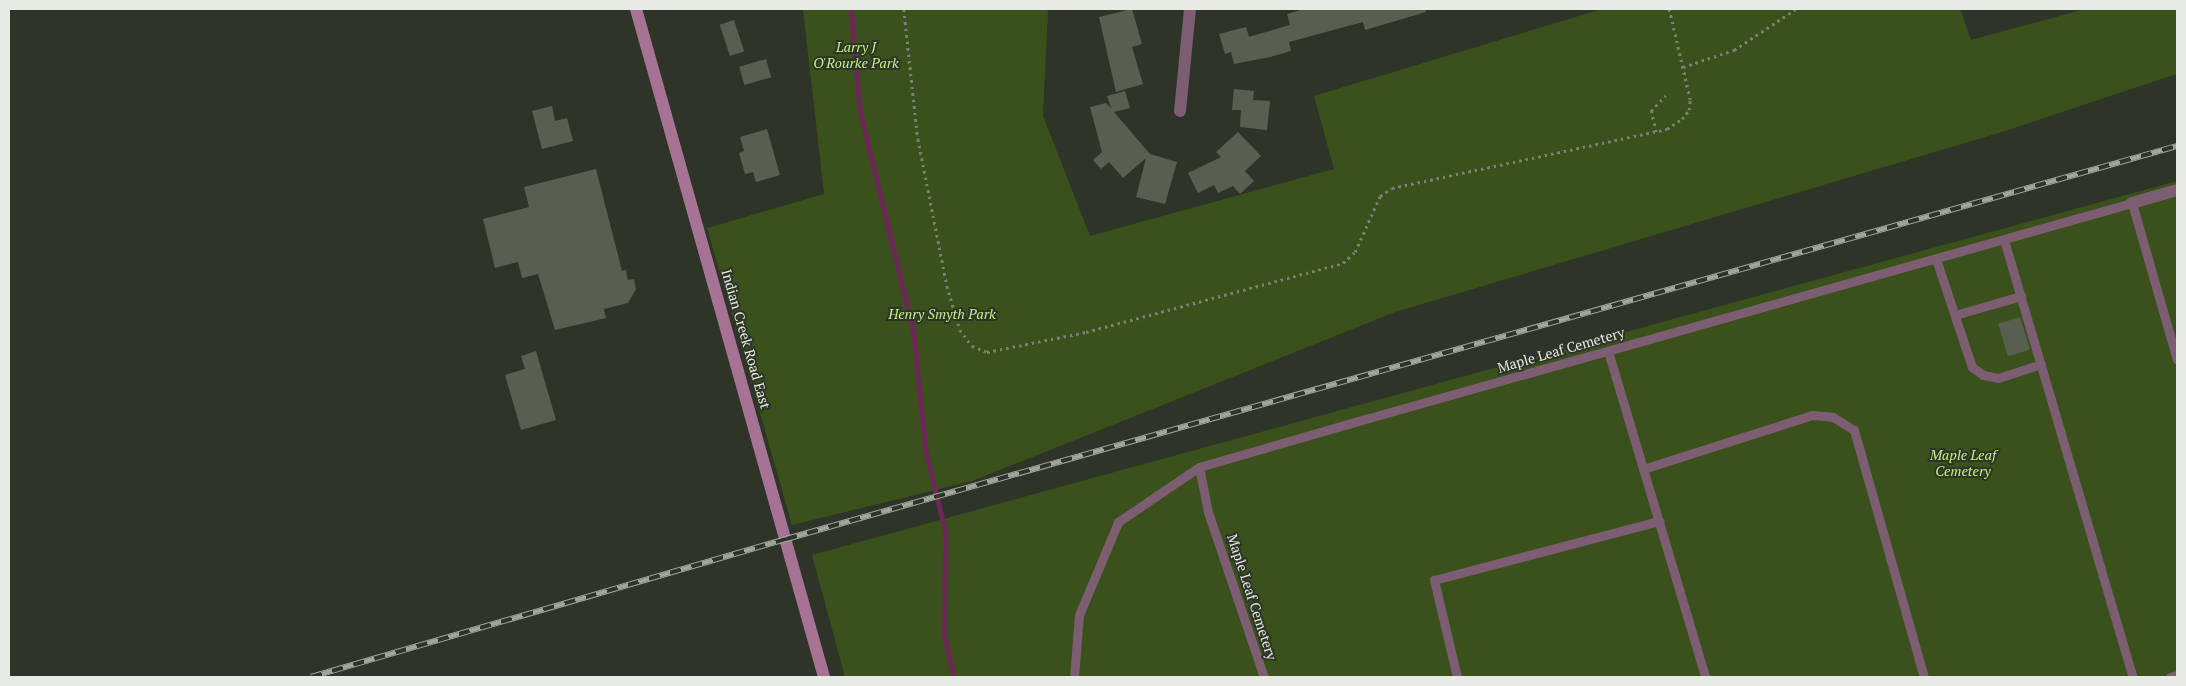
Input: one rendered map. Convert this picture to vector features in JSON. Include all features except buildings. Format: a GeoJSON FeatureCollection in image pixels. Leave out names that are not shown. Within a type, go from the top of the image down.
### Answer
{"type":"FeatureCollection","features":[{"type":"Feature","properties":{"kind":"main road","name":"Indian Creek Road East"},"geometry":{"type":"LineString","coordinates":[[636,9],[824,677]]}},
{"type":"Feature","properties":{"kind":"street"},"geometry":{"type":"LineString","coordinates":[[1180,111],[1190,9]]}},
{"type":"Feature","properties":{"kind":"street"},"geometry":{"type":"LineString","coordinates":[[2132,202],[2177,190]]}},
{"type":"Feature","properties":{"kind":"lane","name":"Maple Leaf Cemetery"},"geometry":{"type":"LineString","coordinates":[[1074,677],[1080,615],[1118,522],[1199,467],[2004,240],[2132,202]]}},
{"type":"Feature","properties":{"kind":"lane"},"geometry":{"type":"LineString","coordinates":[[2132,202],[2177,360]]}},
{"type":"Feature","properties":{"kind":"lane"},"geometry":{"type":"LineString","coordinates":[[2004,240],[2133,677]]}},
{"type":"Feature","properties":{"kind":"lane"},"geometry":{"type":"LineString","coordinates":[[1936,259],[1972,367],[1983,375],[1998,378],[2041,364]]}},
{"type":"Feature","properties":{"kind":"lane"},"geometry":{"type":"LineString","coordinates":[[1955,315],[2021,296]]}},
{"type":"Feature","properties":{"kind":"lane"},"geometry":{"type":"LineString","coordinates":[[1608,351],[1704,677]]}},
{"type":"Feature","properties":{"kind":"lane"},"geometry":{"type":"LineString","coordinates":[[1643,469],[1812,415],[1834,417],[1854,430],[1924,677]]}},
{"type":"Feature","properties":{"kind":"lane","name":"Maple Leaf Cemetery"},"geometry":{"type":"LineString","coordinates":[[1199,467],[1208,512],[1264,677]]}},
{"type":"Feature","properties":{"kind":"lane"},"geometry":{"type":"LineString","coordinates":[[1457,677],[1434,580],[1659,521]]}},
{"type":"Feature","properties":{"kind":"lane"},"geometry":{"type":"LineString","coordinates":[[2170,677],[2177,675]]}},
{"type":"Feature","properties":{"kind":"path"},"geometry":{"type":"LineString","coordinates":[[904,9],[918,139],[947,286],[960,330],[972,346],[987,352],[1086,332],[1343,263],[1355,252],[1380,196],[1392,188],[1656,132],[1682,120],[1689,110],[1683,67],[1669,9]]}},
{"type":"Feature","properties":{"kind":"path"},"geometry":{"type":"LineString","coordinates":[[1683,67],[1734,50],[1796,9]]}},
{"type":"Feature","properties":{"kind":"path"},"geometry":{"type":"LineString","coordinates":[[1656,132],[1651,111],[1665,96]]}},
{"type":"Feature","properties":{"kind":"green space","name":"Henry Smyth Park"},"geometry":{"type":"Polygon","coordinates":[[[803,9],[1048,9],[1043,116],[1090,236],[1334,169],[1314,96],[1602,9],[1960,9],[1971,40],[2085,9],[2177,9],[2177,74],[2002,132],[1395,312],[972,481],[792,525],[707,228],[824,194],[803,9]]]}},
{"type":"Feature","properties":{"kind":"green space","name":"Maple Leaf Cemetery"},"geometry":{"type":"Polygon","coordinates":[[[2177,181],[2177,677],[845,677],[812,555],[2177,181]]]}},
{"type":"Feature","properties":{"kind":"waterway"},"geometry":{"type":"LineString","coordinates":[[851,9],[860,110],[914,334],[926,452],[946,533],[944,633],[954,677]]}},
{"type":"Feature","properties":{"kind":"railway"},"geometry":{"type":"LineString","coordinates":[[311,677],[786,539],[2177,146]]}},
{"type":"Feature","properties":{"kind":"park label","name":"Larry J O'Rourke Park"},"geometry":{"type":"Point","coordinates":[856,56]}}]}
